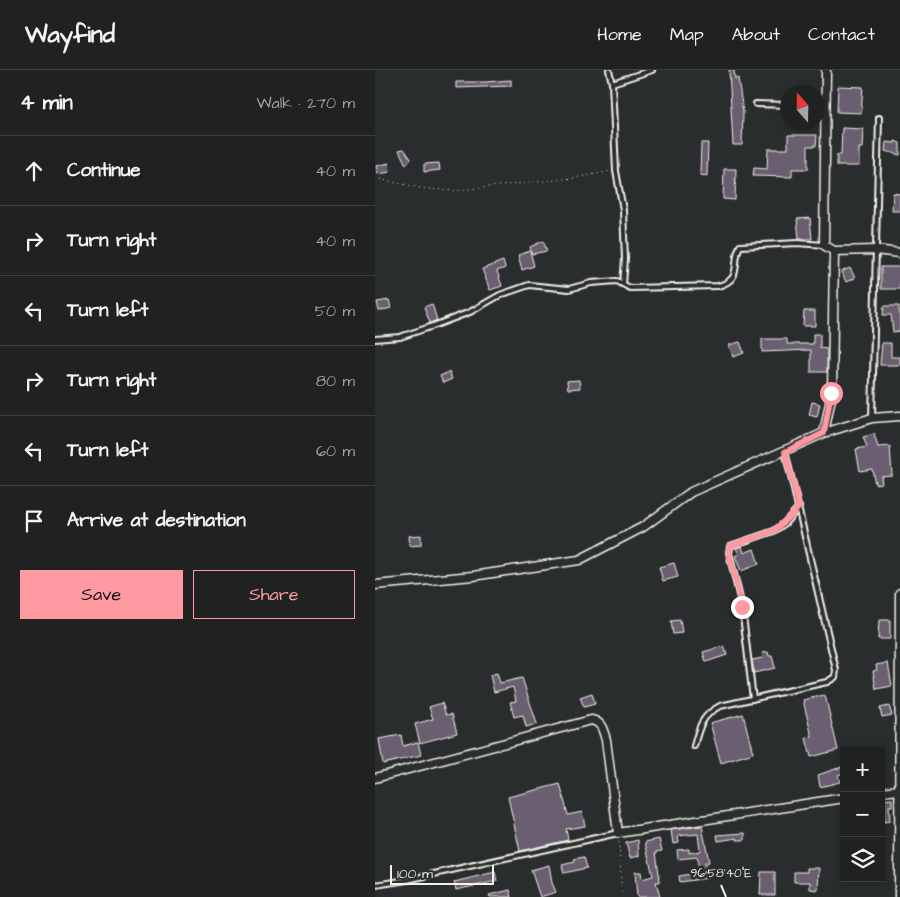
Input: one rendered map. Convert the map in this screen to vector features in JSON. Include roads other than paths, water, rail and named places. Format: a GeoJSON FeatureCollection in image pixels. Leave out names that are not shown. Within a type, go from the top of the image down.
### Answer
{"type":"FeatureCollection","features":[{"type":"Feature","properties":{"kind":"street"},"geometry":{"type":"LineString","coordinates":[[824,85],[826,70]]}},
{"type":"Feature","properties":{"kind":"street"},"geometry":{"type":"LineString","coordinates":[[822,130],[824,245],[834,251],[875,250],[900,253]]}},
{"type":"Feature","properties":{"kind":"street"},"geometry":{"type":"LineString","coordinates":[[824,433],[831,393],[834,251]]}},
{"type":"Feature","properties":{"kind":"street"},"geometry":{"type":"LineString","coordinates":[[375,585],[473,576],[579,560],[643,527],[691,492],[785,452],[824,433],[872,418],[900,416]]}},
{"type":"Feature","properties":{"kind":"street"},"geometry":{"type":"LineString","coordinates":[[899,897],[900,593]]}},
{"type":"Feature","properties":{"kind":"street"},"geometry":{"type":"LineString","coordinates":[[375,778],[591,720],[598,721],[606,740],[618,833],[840,799]]}},
{"type":"Feature","properties":{"kind":"street"},"geometry":{"type":"LineString","coordinates":[[885,792],[899,790]]}},
{"type":"Feature","properties":{"kind":"lane"},"geometry":{"type":"LineString","coordinates":[[609,70],[612,83],[617,171],[623,210],[625,259],[623,284]]}},
{"type":"Feature","properties":{"kind":"lane"},"geometry":{"type":"LineString","coordinates":[[612,83],[652,70]]}},
{"type":"Feature","properties":{"kind":"lane"},"geometry":{"type":"LineString","coordinates":[[756,104],[780,105]]}},
{"type":"Feature","properties":{"kind":"lane"},"geometry":{"type":"LineString","coordinates":[[872,418],[879,118]]}},
{"type":"Feature","properties":{"kind":"lane"},"geometry":{"type":"LineString","coordinates":[[375,340],[400,337],[433,326],[471,312],[500,295],[529,284],[569,289],[591,283],[617,281],[630,288],[719,286],[729,282],[735,274],[740,246],[797,243],[824,245]]}},
{"type":"Feature","properties":{"kind":"lane"},"geometry":{"type":"LineString","coordinates":[[694,746],[700,723],[710,711],[720,706],[827,682],[835,676],[836,670],[801,527],[799,507],[785,452]]}},
{"type":"Feature","properties":{"kind":"lane"},"geometry":{"type":"LineString","coordinates":[[753,699],[742,607],[729,553],[730,546],[774,531],[799,507]]}},
{"type":"Feature","properties":{"kind":"lane"},"geometry":{"type":"LineString","coordinates":[[375,884],[407,880],[618,833]]}}]}
